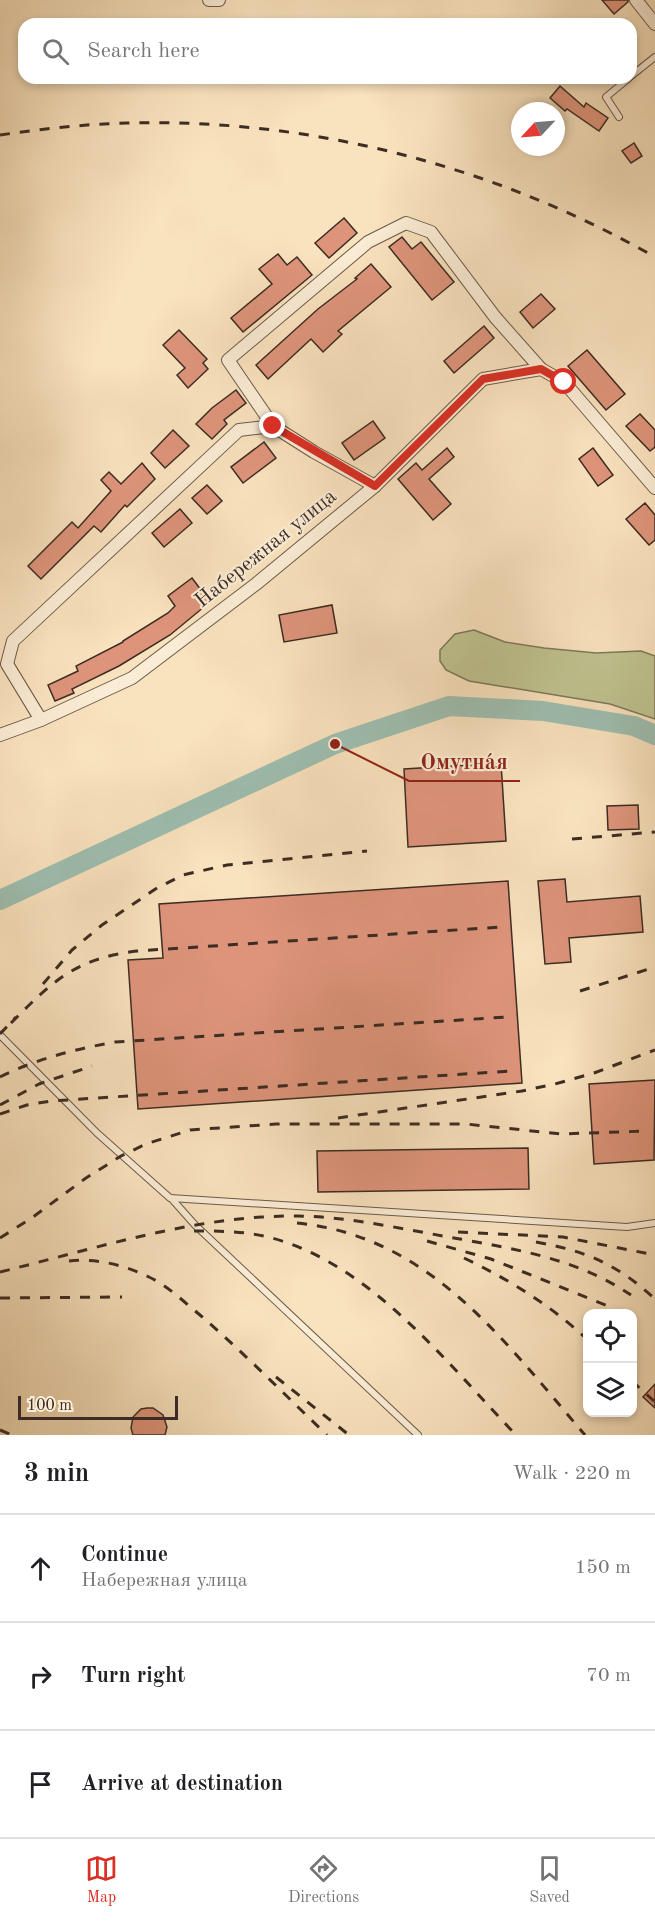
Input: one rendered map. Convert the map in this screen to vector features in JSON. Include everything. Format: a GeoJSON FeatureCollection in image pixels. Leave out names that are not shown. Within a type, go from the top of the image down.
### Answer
{"type":"FeatureCollection","features":[{"type":"Feature","properties":{"kind":"street"},"geometry":{"type":"LineString","coordinates":[[209,0],[219,0]]}},
{"type":"Feature","properties":{"kind":"street"},"geometry":{"type":"LineString","coordinates":[[636,0],[655,24]]}},
{"type":"Feature","properties":{"kind":"street"},"geometry":{"type":"LineString","coordinates":[[375,486],[273,426],[228,360],[368,242],[406,223],[431,232],[495,317],[541,369],[564,382],[655,488]]}},
{"type":"Feature","properties":{"kind":"street","name":"Набережная улица"},"geometry":{"type":"LineString","coordinates":[[0,735],[41,720],[132,678],[256,584],[375,486],[483,379],[541,369]]}},
{"type":"Feature","properties":{"kind":"street"},"geometry":{"type":"LineString","coordinates":[[41,720],[7,664],[13,641],[239,429],[273,426]]}},
{"type":"Feature","properties":{"kind":"lane"},"geometry":{"type":"LineString","coordinates":[[637,71],[655,57]]}},
{"type":"Feature","properties":{"kind":"lane"},"geometry":{"type":"LineString","coordinates":[[619,117],[606,97],[622,84]]}},
{"type":"Feature","properties":{"kind":"lane"},"geometry":{"type":"LineString","coordinates":[[0,1035],[105,1141],[170,1198],[195,1225],[418,1435]]}},
{"type":"Feature","properties":{"kind":"lane"},"geometry":{"type":"LineString","coordinates":[[170,1198],[627,1227],[655,1223]]}},
{"type":"Feature","properties":{"kind":"green space"},"geometry":{"type":"Polygon","coordinates":[[[474,630],[505,642],[544,648],[596,653],[641,651],[655,656],[655,719],[610,704],[469,681],[446,670],[440,661],[440,650],[455,634],[474,630]]]}},
{"type":"Feature","properties":{"kind":"building"},"geometry":{"type":"Polygon","coordinates":[[[602,0],[628,0],[628,2],[614,14],[602,0]]]}},
{"type":"Feature","properties":{"kind":"building"},"geometry":{"type":"Polygon","coordinates":[[[560,86],[584,107],[586,103],[608,118],[599,131],[567,109],[565,111],[565,102],[555,102],[550,98],[560,86]]]}},
{"type":"Feature","properties":{"kind":"building"},"geometry":{"type":"Polygon","coordinates":[[[634,143],[642,156],[631,163],[622,151],[634,143]]]}},
{"type":"Feature","properties":{"kind":"building"},"geometry":{"type":"Polygon","coordinates":[[[344,218],[357,233],[329,258],[315,243],[344,218]]]}},
{"type":"Feature","properties":{"kind":"building"},"geometry":{"type":"Polygon","coordinates":[[[402,237],[412,249],[421,242],[454,282],[432,300],[389,247],[402,237]]]}},
{"type":"Feature","properties":{"kind":"building"},"geometry":{"type":"Polygon","coordinates":[[[278,254],[287,265],[297,257],[312,275],[243,332],[231,318],[272,284],[259,269],[278,254]]]}},
{"type":"Feature","properties":{"kind":"building"},"geometry":{"type":"Polygon","coordinates":[[[371,264],[391,287],[338,331],[342,334],[323,352],[311,339],[268,379],[256,365],[318,309],[357,279],[355,278],[371,264]]]}},
{"type":"Feature","properties":{"kind":"building"},"geometry":{"type":"Polygon","coordinates":[[[541,294],[555,309],[533,328],[520,312],[541,294]]]}},
{"type":"Feature","properties":{"kind":"building"},"geometry":{"type":"Polygon","coordinates":[[[484,326],[494,338],[454,373],[444,361],[484,326]]]}},
{"type":"Feature","properties":{"kind":"building"},"geometry":{"type":"Polygon","coordinates":[[[179,330],[207,359],[203,363],[208,369],[188,388],[177,375],[185,368],[163,345],[179,330]]]}},
{"type":"Feature","properties":{"kind":"building"},"geometry":{"type":"Polygon","coordinates":[[[587,350],[625,394],[606,410],[568,366],[587,350]]]}},
{"type":"Feature","properties":{"kind":"building"},"geometry":{"type":"Polygon","coordinates":[[[236,390],[246,403],[224,420],[227,424],[212,439],[196,424],[212,408],[236,390]]]}},
{"type":"Feature","properties":{"kind":"building"},"geometry":{"type":"Polygon","coordinates":[[[640,414],[655,430],[655,447],[650,451],[626,426],[640,414]]]}},
{"type":"Feature","properties":{"kind":"building"},"geometry":{"type":"Polygon","coordinates":[[[373,421],[385,438],[354,460],[342,443],[373,421]]]}},
{"type":"Feature","properties":{"kind":"building"},"geometry":{"type":"Polygon","coordinates":[[[173,430],[189,446],[165,468],[151,453],[173,430]]]}},
{"type":"Feature","properties":{"kind":"building"},"geometry":{"type":"Polygon","coordinates":[[[264,442],[276,458],[243,483],[231,467],[264,442]]]}},
{"type":"Feature","properties":{"kind":"building"},"geometry":{"type":"Polygon","coordinates":[[[447,448],[454,457],[429,479],[451,504],[433,520],[398,479],[416,463],[422,470],[447,448]]]}},
{"type":"Feature","properties":{"kind":"building"},"geometry":{"type":"Polygon","coordinates":[[[593,448],[613,475],[598,486],[579,459],[593,448]]]}},
{"type":"Feature","properties":{"kind":"building"},"geometry":{"type":"Polygon","coordinates":[[[142,463],[155,479],[127,507],[125,505],[101,532],[94,526],[41,579],[28,566],[72,522],[78,528],[111,491],[101,480],[109,472],[121,484],[142,463]]]}},
{"type":"Feature","properties":{"kind":"building"},"geometry":{"type":"Polygon","coordinates":[[[207,485],[222,501],[207,514],[192,498],[207,485]]]}},
{"type":"Feature","properties":{"kind":"building"},"geometry":{"type":"Polygon","coordinates":[[[645,503],[655,515],[655,540],[649,545],[626,519],[645,503]]]}},
{"type":"Feature","properties":{"kind":"building"},"geometry":{"type":"Polygon","coordinates":[[[180,509],[192,523],[164,547],[152,533],[180,509]]]}},
{"type":"Feature","properties":{"kind":"building"},"geometry":{"type":"Polygon","coordinates":[[[192,578],[210,602],[170,635],[119,666],[72,689],[74,693],[55,701],[48,685],[78,671],[76,666],[123,642],[168,613],[175,606],[168,596],[192,578]]]}},
{"type":"Feature","properties":{"kind":"building"},"geometry":{"type":"Polygon","coordinates":[[[332,605],[337,633],[284,642],[279,615],[332,605]]]}},
{"type":"Feature","properties":{"kind":"building"},"geometry":{"type":"Polygon","coordinates":[[[501,763],[506,841],[408,847],[404,769],[501,763]]]}},
{"type":"Feature","properties":{"kind":"building"},"geometry":{"type":"Polygon","coordinates":[[[638,805],[639,829],[608,830],[607,806],[638,805]]]}},
{"type":"Feature","properties":{"kind":"building"},"geometry":{"type":"Polygon","coordinates":[[[565,879],[567,902],[640,896],[643,932],[569,938],[571,962],[545,964],[538,881],[565,879]]]}},
{"type":"Feature","properties":{"kind":"building"},"geometry":{"type":"Polygon","coordinates":[[[508,881],[522,1083],[138,1109],[128,960],[163,958],[159,904],[508,881]]]}},
{"type":"Feature","properties":{"kind":"building"},"geometry":{"type":"Polygon","coordinates":[[[655,1080],[654,1160],[594,1164],[589,1084],[655,1080]]]}},
{"type":"Feature","properties":{"kind":"building"},"geometry":{"type":"Polygon","coordinates":[[[528,1148],[529,1189],[318,1192],[317,1151],[528,1148]]]}},
{"type":"Feature","properties":{"kind":"building"},"geometry":{"type":"Polygon","coordinates":[[[655,1384],[655,1408],[643,1397],[655,1384]]]}},
{"type":"Feature","properties":{"kind":"building"},"geometry":{"type":"Polygon","coordinates":[[[153,1408],[163,1415],[167,1427],[165,1435],[133,1435],[131,1428],[133,1417],[141,1409],[153,1408]]]}},
{"type":"Feature","properties":{"kind":"waterway"},"geometry":{"type":"LineString","coordinates":[[0,900],[335,744],[449,706],[543,711],[634,726],[655,735]]}},
{"type":"Feature","properties":{"kind":"railway"},"geometry":{"type":"LineString","coordinates":[[0,135],[95,124],[127,123],[196,124],[265,129],[333,139],[400,154],[466,173],[531,197],[594,225],[655,257]]}},
{"type":"Feature","properties":{"kind":"railway"},"geometry":{"type":"LineString","coordinates":[[572,839],[655,832]]}},
{"type":"Feature","properties":{"kind":"railway"},"geometry":{"type":"LineString","coordinates":[[43,984],[72,950],[102,925],[157,888],[183,875],[227,865],[367,851]]}},
{"type":"Feature","properties":{"kind":"railway"},"geometry":{"type":"LineString","coordinates":[[11,1023],[53,983],[81,966],[116,955],[137,951],[501,927]]}},
{"type":"Feature","properties":{"kind":"railway"},"geometry":{"type":"LineString","coordinates":[[580,991],[655,967]]}},
{"type":"Feature","properties":{"kind":"railway"},"geometry":{"type":"LineString","coordinates":[[0,1034],[16,1017]]}},
{"type":"Feature","properties":{"kind":"railway"},"geometry":{"type":"LineString","coordinates":[[0,1077],[56,1055],[115,1042],[507,1017]]}},
{"type":"Feature","properties":{"kind":"railway"},"geometry":{"type":"LineString","coordinates":[[338,1118],[522,1091],[555,1084],[594,1073],[655,1050]]}},
{"type":"Feature","properties":{"kind":"railway"},"geometry":{"type":"LineString","coordinates":[[0,1105],[39,1084],[92,1066]]}},
{"type":"Feature","properties":{"kind":"railway"},"geometry":{"type":"LineString","coordinates":[[0,1114],[27,1105],[51,1101],[511,1071]]}},
{"type":"Feature","properties":{"kind":"railway"},"geometry":{"type":"LineString","coordinates":[[0,1238],[121,1156],[146,1144],[190,1130],[276,1124],[466,1124],[561,1134],[647,1131]]}},
{"type":"Feature","properties":{"kind":"railway"},"geometry":{"type":"LineString","coordinates":[[0,1272],[111,1243],[185,1227],[260,1217],[298,1216],[379,1224],[527,1252],[591,1273],[631,1295]]}},
{"type":"Feature","properties":{"kind":"railway"},"geometry":{"type":"LineString","coordinates":[[297,1223],[344,1232],[387,1249],[425,1271],[461,1299],[494,1330],[585,1435]]}},
{"type":"Feature","properties":{"kind":"railway"},"geometry":{"type":"LineString","coordinates":[[194,1231],[241,1232],[268,1237],[305,1250],[340,1268],[404,1318],[516,1435]]}},
{"type":"Feature","properties":{"kind":"railway"},"geometry":{"type":"LineString","coordinates":[[458,1232],[563,1237],[655,1255]]}},
{"type":"Feature","properties":{"kind":"railway"},"geometry":{"type":"LineString","coordinates":[[427,1241],[491,1259],[608,1306]]}},
{"type":"Feature","properties":{"kind":"railway"},"geometry":{"type":"LineString","coordinates":[[536,1242],[570,1250],[600,1261],[614,1268],[655,1299]]}},
{"type":"Feature","properties":{"kind":"railway"},"geometry":{"type":"LineString","coordinates":[[464,1258],[529,1294],[583,1336]]}},
{"type":"Feature","properties":{"kind":"railway"},"geometry":{"type":"LineString","coordinates":[[69,1261],[90,1261],[120,1266],[163,1285],[232,1344],[327,1435]]}},
{"type":"Feature","properties":{"kind":"railway"},"geometry":{"type":"LineString","coordinates":[[0,1298],[122,1297]]}},
{"type":"Feature","properties":{"kind":"railway"},"geometry":{"type":"LineString","coordinates":[[276,1377],[349,1435]]}},
{"type":"Feature","properties":{"kind":"railway"},"geometry":{"type":"LineString","coordinates":[[637,1386],[655,1402]]}},
{"type":"Feature","properties":{"kind":"railway"},"geometry":{"type":"LineString","coordinates":[[0,1430],[12,1435]]}},
{"type":"Feature","properties":{"kind":"place","name":"Омутна́я"},"geometry":{"type":"Point","coordinates":[335,744]}},
{"type":"Feature","properties":{"kind":"route"},"geometry":{"type":"LineString","coordinates":[[273,426],[375,486],[483,379],[541,369],[564,382]]}}]}
